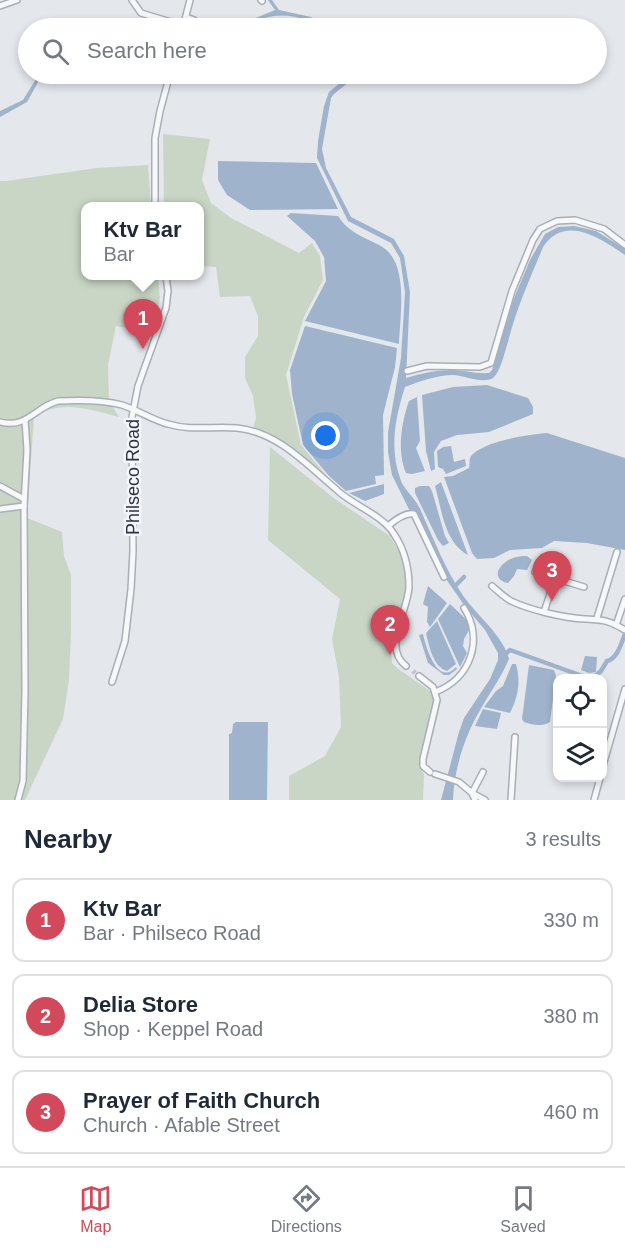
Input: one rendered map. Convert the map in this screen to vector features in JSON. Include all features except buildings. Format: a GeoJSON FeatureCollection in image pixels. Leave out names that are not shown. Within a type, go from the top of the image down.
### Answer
{"type":"FeatureCollection","features":[{"type":"Feature","properties":{"kind":"street"},"geometry":{"type":"LineString","coordinates":[[0,6],[17,0]]}},
{"type":"Feature","properties":{"kind":"street"},"geometry":{"type":"LineString","coordinates":[[132,0],[141,13],[156,18]]}},
{"type":"Feature","properties":{"kind":"street"},"geometry":{"type":"LineString","coordinates":[[186,17],[190,0]]}},
{"type":"Feature","properties":{"kind":"street"},"geometry":{"type":"LineString","coordinates":[[155,202],[155,138],[167,84]]}},
{"type":"Feature","properties":{"kind":"street"},"geometry":{"type":"LineString","coordinates":[[407,371],[433,365],[480,367],[491,363],[512,291],[533,240],[540,229],[548,224],[564,219],[588,223],[608,231],[625,246]]}},
{"type":"Feature","properties":{"kind":"street","name":"Philseco Road"},"geometry":{"type":"LineString","coordinates":[[112,682],[125,640],[131,589],[133,552],[131,426],[133,409],[140,380],[166,308],[167,280]]}},
{"type":"Feature","properties":{"kind":"street"},"geometry":{"type":"LineString","coordinates":[[0,422],[14,424],[58,401],[114,404],[182,428],[240,429],[260,434],[303,460],[338,491],[388,526],[400,545],[408,575],[408,599],[396,645],[399,659],[432,686],[437,702],[423,766],[434,774],[456,781],[468,788],[475,800]]}},
{"type":"Feature","properties":{"kind":"street"},"geometry":{"type":"LineString","coordinates":[[18,800],[23,781],[25,691],[24,499],[27,450],[25,420]]}},
{"type":"Feature","properties":{"kind":"street"},"geometry":{"type":"LineString","coordinates":[[0,486],[24,499]]}},
{"type":"Feature","properties":{"kind":"street"},"geometry":{"type":"LineString","coordinates":[[0,509],[24,506]]}},
{"type":"Feature","properties":{"kind":"street"},"geometry":{"type":"LineString","coordinates":[[388,526],[398,518],[413,513],[444,577]]}},
{"type":"Feature","properties":{"kind":"street"},"geometry":{"type":"LineString","coordinates":[[597,618],[617,552]]}},
{"type":"Feature","properties":{"kind":"street"},"geometry":{"type":"LineString","coordinates":[[536,572],[584,587]]}},
{"type":"Feature","properties":{"kind":"street"},"geometry":{"type":"LineString","coordinates":[[544,612],[555,579]]}},
{"type":"Feature","properties":{"kind":"street"},"geometry":{"type":"LineString","coordinates":[[492,586],[511,601],[544,612],[585,619],[597,618],[625,630]]}},
{"type":"Feature","properties":{"kind":"street"},"geometry":{"type":"LineString","coordinates":[[616,625],[625,599]]}},
{"type":"Feature","properties":{"kind":"street"},"geometry":{"type":"LineString","coordinates":[[435,692],[454,682],[471,659],[474,628],[464,608]]}},
{"type":"Feature","properties":{"kind":"street"},"geometry":{"type":"LineString","coordinates":[[607,754],[625,689]]}},
{"type":"Feature","properties":{"kind":"street"},"geometry":{"type":"LineString","coordinates":[[616,722],[625,724]]}},
{"type":"Feature","properties":{"kind":"street"},"geometry":{"type":"LineString","coordinates":[[511,800],[515,737]]}},
{"type":"Feature","properties":{"kind":"street"},"geometry":{"type":"LineString","coordinates":[[472,793],[483,772]]}},
{"type":"Feature","properties":{"kind":"street"},"geometry":{"type":"LineString","coordinates":[[594,800],[599,782]]}},
{"type":"Feature","properties":{"kind":"street"},"geometry":{"type":"LineString","coordinates":[[472,793],[485,800]]}},
{"type":"Feature","properties":{"kind":"green space"},"geometry":{"type":"Polygon","coordinates":[[[163,134],[210,139],[202,180],[211,203],[231,218],[299,253],[312,243],[320,256],[323,280],[304,317],[286,375],[301,445],[326,475],[323,482],[282,445],[252,432],[256,418],[253,396],[245,378],[245,357],[258,336],[258,316],[250,296],[220,297],[216,267],[204,266],[204,202],[164,202],[163,134]]]}},
{"type":"Feature","properties":{"kind":"green space"},"geometry":{"type":"Polygon","coordinates":[[[148,165],[151,202],[81,202],[81,280],[158,280],[160,299],[155,321],[136,327],[116,326],[108,365],[109,401],[119,417],[86,409],[65,407],[54,408],[34,417],[27,518],[62,532],[64,556],[71,575],[69,680],[63,719],[25,800],[0,800],[0,181],[97,168],[148,165]]]}},
{"type":"Feature","properties":{"kind":"green space"},"geometry":{"type":"Polygon","coordinates":[[[270,447],[335,499],[390,536],[403,559],[406,590],[391,650],[392,663],[433,693],[435,701],[422,760],[423,800],[289,800],[289,776],[325,756],[341,727],[339,677],[332,639],[340,599],[268,540],[270,447]]]}},
{"type":"Feature","properties":{"kind":"water"},"geometry":{"type":"Polygon","coordinates":[[[268,0],[272,0],[279,10],[313,18],[275,16],[256,18],[275,10],[268,0]]]}},
{"type":"Feature","properties":{"kind":"water"},"geometry":{"type":"Polygon","coordinates":[[[33,84],[37,84],[27,102],[0,117],[0,111],[23,100],[33,84]]]}},
{"type":"Feature","properties":{"kind":"water"},"geometry":{"type":"Polygon","coordinates":[[[339,84],[346,84],[331,98],[322,149],[326,168],[351,217],[394,239],[404,256],[410,292],[406,378],[439,371],[489,373],[492,370],[512,303],[530,260],[545,234],[558,227],[574,226],[596,231],[625,249],[625,255],[583,232],[562,232],[552,237],[543,247],[528,282],[502,362],[494,377],[482,380],[448,375],[405,387],[398,410],[394,446],[401,481],[419,507],[464,597],[496,634],[509,659],[469,732],[458,766],[453,800],[441,800],[459,732],[464,718],[490,679],[498,660],[498,653],[485,630],[437,566],[392,475],[388,452],[388,432],[401,358],[405,292],[400,258],[391,243],[348,221],[317,158],[324,106],[329,92],[339,84]]]}},
{"type":"Feature","properties":{"kind":"water"},"geometry":{"type":"Polygon","coordinates":[[[218,161],[316,163],[338,209],[250,210],[227,195],[218,180],[218,161]]]}},
{"type":"Feature","properties":{"kind":"water"},"geometry":{"type":"Polygon","coordinates":[[[291,213],[338,216],[351,230],[389,252],[399,275],[401,289],[399,344],[305,321],[326,281],[324,257],[315,241],[287,216],[291,213]]]}},
{"type":"Feature","properties":{"kind":"water"},"geometry":{"type":"Polygon","coordinates":[[[305,326],[397,348],[395,367],[383,415],[384,475],[375,476],[376,484],[346,491],[329,476],[303,445],[292,394],[290,370],[305,326]]]}},
{"type":"Feature","properties":{"kind":"water"},"geometry":{"type":"Polygon","coordinates":[[[487,385],[528,398],[533,407],[533,414],[489,432],[457,435],[441,441],[434,452],[435,469],[431,471],[426,451],[422,395],[453,387],[487,385]]]}},
{"type":"Feature","properties":{"kind":"water"},"geometry":{"type":"Polygon","coordinates":[[[417,397],[420,441],[416,448],[425,471],[412,474],[406,473],[403,465],[401,437],[409,401],[417,397]]]}},
{"type":"Feature","properties":{"kind":"water"},"geometry":{"type":"Polygon","coordinates":[[[547,433],[625,458],[625,550],[587,543],[554,541],[542,548],[510,550],[494,558],[477,559],[472,553],[444,477],[453,476],[469,468],[470,458],[483,447],[505,440],[547,433]]]}},
{"type":"Feature","properties":{"kind":"water"},"geometry":{"type":"Polygon","coordinates":[[[451,446],[454,462],[465,459],[466,466],[446,474],[438,467],[437,451],[451,446]]]}},
{"type":"Feature","properties":{"kind":"water"},"geometry":{"type":"Polygon","coordinates":[[[441,482],[468,555],[454,542],[445,525],[435,486],[441,482]]]}},
{"type":"Feature","properties":{"kind":"water"},"geometry":{"type":"Polygon","coordinates":[[[384,484],[384,494],[365,501],[349,493],[384,484]]]}},
{"type":"Feature","properties":{"kind":"water"},"geometry":{"type":"Polygon","coordinates":[[[429,486],[432,491],[449,543],[443,546],[415,493],[415,488],[429,486]]]}},
{"type":"Feature","properties":{"kind":"water"},"geometry":{"type":"Polygon","coordinates":[[[527,556],[532,560],[527,570],[517,569],[508,583],[498,577],[503,564],[510,559],[527,556]]]}},
{"type":"Feature","properties":{"kind":"water"},"geometry":{"type":"Polygon","coordinates":[[[428,586],[447,603],[430,627],[427,622],[428,607],[423,604],[428,586]]]}},
{"type":"Feature","properties":{"kind":"water"},"geometry":{"type":"Polygon","coordinates":[[[450,604],[472,625],[464,639],[463,646],[467,653],[460,667],[438,619],[450,604]]]}},
{"type":"Feature","properties":{"kind":"water"},"geometry":{"type":"Polygon","coordinates":[[[437,621],[456,664],[447,671],[435,661],[426,633],[437,621]]]}},
{"type":"Feature","properties":{"kind":"water"},"geometry":{"type":"Polygon","coordinates":[[[423,634],[430,656],[438,669],[450,672],[456,667],[457,669],[449,675],[444,675],[428,663],[419,635],[423,634]]]}},
{"type":"Feature","properties":{"kind":"water"},"geometry":{"type":"Polygon","coordinates":[[[585,656],[597,657],[596,672],[589,673],[581,670],[585,656]]]}},
{"type":"Feature","properties":{"kind":"water"},"geometry":{"type":"Polygon","coordinates":[[[512,664],[516,664],[518,683],[517,695],[510,713],[484,707],[496,691],[503,686],[512,664]]]}},
{"type":"Feature","properties":{"kind":"water"},"geometry":{"type":"Polygon","coordinates":[[[529,665],[554,670],[550,722],[537,725],[524,722],[522,719],[529,665]]]}},
{"type":"Feature","properties":{"kind":"water"},"geometry":{"type":"Polygon","coordinates":[[[483,709],[501,713],[497,729],[475,726],[483,709]]]}},
{"type":"Feature","properties":{"kind":"water"},"geometry":{"type":"Polygon","coordinates":[[[236,722],[268,722],[267,800],[229,800],[229,734],[232,733],[233,724],[236,722]]]}},
{"type":"Feature","properties":{"kind":"waterway"},"geometry":{"type":"LineString","coordinates":[[455,586],[464,577]]}},
{"type":"Feature","properties":{"kind":"waterway"},"geometry":{"type":"LineString","coordinates":[[598,674],[607,661],[616,654],[625,634]]}},
{"type":"Feature","properties":{"kind":"waterway"},"geometry":{"type":"LineString","coordinates":[[504,655],[510,650],[577,674]]}},
{"type":"Feature","properties":{"kind":"place","name":"Ktv Bar"},"geometry":{"type":"Point","coordinates":[143,349]}},
{"type":"Feature","properties":{"kind":"place","name":"Prayer of Faith Church"},"geometry":{"type":"Point","coordinates":[552,601]}},
{"type":"Feature","properties":{"kind":"place","name":"Delia Store"},"geometry":{"type":"Point","coordinates":[390,655]}}]}
